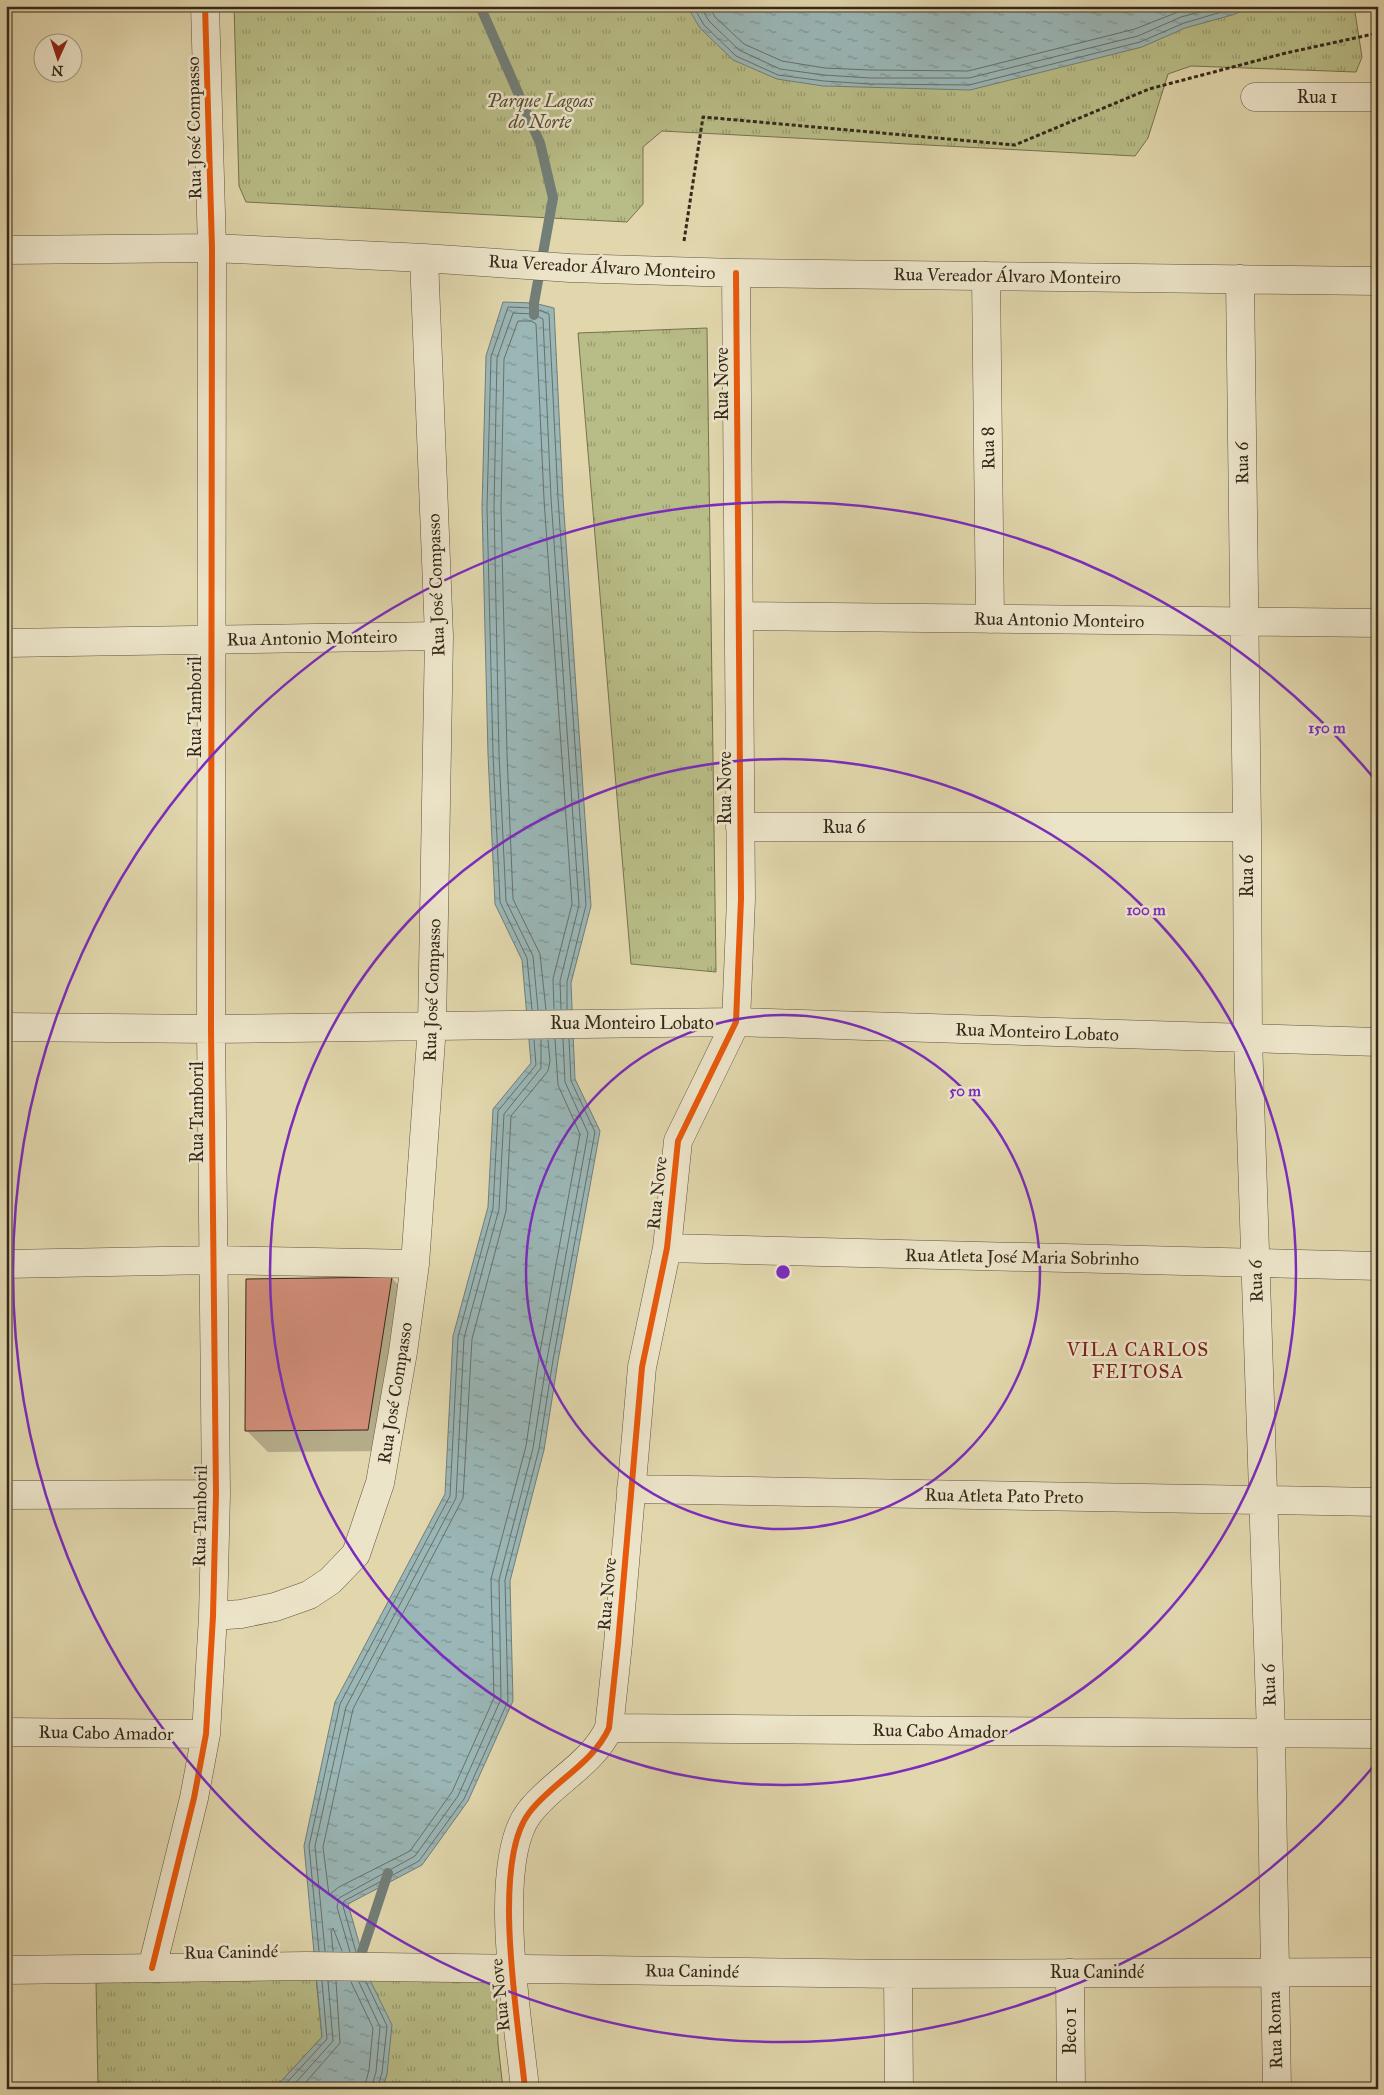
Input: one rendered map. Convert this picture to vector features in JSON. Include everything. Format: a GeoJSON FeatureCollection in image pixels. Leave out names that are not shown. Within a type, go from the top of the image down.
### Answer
{"type":"FeatureCollection","features":[{"type":"Feature","properties":{"kind":"street","name":"Rua José Compasso"},"geometry":{"type":"LineString","coordinates":[[206,6],[212,248]]}},
{"type":"Feature","properties":{"kind":"street","name":"Rua 1"},"geometry":{"type":"LineString","coordinates":[[1255,97],[1378,97]]}},
{"type":"Feature","properties":{"kind":"street","name":"Rua Vereador Álvaro Monteiro"},"geometry":{"type":"LineString","coordinates":[[6,250],[212,248],[424,258],[570,268],[736,273],[1378,282]]}},
{"type":"Feature","properties":{"kind":"street","name":"Rua Tamboril"},"geometry":{"type":"LineString","coordinates":[[152,1968],[194,1798],[206,1734],[213,1616],[216,1494],[211,1029],[212,248]]}},
{"type":"Feature","properties":{"kind":"street","name":"Rua José Compasso"},"geometry":{"type":"LineString","coordinates":[[213,1616],[241,1614],[276,1607],[309,1595],[330,1580],[356,1554],[380,1482],[403,1352],[415,1264],[432,1026],[439,636],[424,258]]}},
{"type":"Feature","properties":{"kind":"street","name":"Rua Nove"},"geometry":{"type":"LineString","coordinates":[[526,2089],[512,1968],[508,1889],[516,1841],[528,1814],[586,1758],[605,1737],[609,1728],[616,1670],[642,1367],[667,1248],[678,1141],[736,1022],[741,899],[736,273]]}},
{"type":"Feature","properties":{"kind":"street","name":"Rua 8"},"geometry":{"type":"LineString","coordinates":[[986,276],[990,619]]}},
{"type":"Feature","properties":{"kind":"street","name":"Rua 6"},"geometry":{"type":"LineString","coordinates":[[1240,279],[1248,1039],[1271,1734],[1273,1971]]}},
{"type":"Feature","properties":{"kind":"street","name":"Rua Antonio Monteiro"},"geometry":{"type":"LineString","coordinates":[[739,616],[1378,624]]}},
{"type":"Feature","properties":{"kind":"street","name":"Rua Antonio Monteiro"},"geometry":{"type":"LineString","coordinates":[[6,643],[439,636]]}},
{"type":"Feature","properties":{"kind":"street","name":"Rua 6"},"geometry":{"type":"LineString","coordinates":[[740,827],[1247,827]]}},
{"type":"Feature","properties":{"kind":"street","name":"Rua Monteiro Lobato"},"geometry":{"type":"LineString","coordinates":[[6,1027],[211,1029],[736,1022],[1378,1042]]}},
{"type":"Feature","properties":{"kind":"street","name":"Rua Atleta José Maria Sobrinho"},"geometry":{"type":"LineString","coordinates":[[667,1248],[1378,1266]]}},
{"type":"Feature","properties":{"kind":"street"},"geometry":{"type":"LineString","coordinates":[[6,1264],[213,1260],[415,1264]]}},
{"type":"Feature","properties":{"kind":"street","name":"Rua Atleta Pato Preto"},"geometry":{"type":"LineString","coordinates":[[631,1489],[1378,1502]]}},
{"type":"Feature","properties":{"kind":"street"},"geometry":{"type":"LineString","coordinates":[[6,1495],[216,1494]]}},
{"type":"Feature","properties":{"kind":"street","name":"Rua Cabo Amador"},"geometry":{"type":"LineString","coordinates":[[609,1728],[1271,1734]]}},
{"type":"Feature","properties":{"kind":"street","name":"Rua Cabo Amador"},"geometry":{"type":"LineString","coordinates":[[6,1732],[206,1734]]}},
{"type":"Feature","properties":{"kind":"street"},"geometry":{"type":"LineString","coordinates":[[1271,1734],[1378,1734]]}},
{"type":"Feature","properties":{"kind":"street","name":"Rua Canindé"},"geometry":{"type":"LineString","coordinates":[[6,1970],[306,1966],[898,1974],[1378,1972]]}},
{"type":"Feature","properties":{"kind":"street","name":"Rua Roma"},"geometry":{"type":"LineString","coordinates":[[1273,1971],[1277,2089]]}},
{"type":"Feature","properties":{"kind":"street","name":"Beco 1"},"geometry":{"type":"LineString","coordinates":[[1070,1973],[1071,2089]]}},
{"type":"Feature","properties":{"kind":"street"},"geometry":{"type":"LineString","coordinates":[[898,1974],[898,2089]]}},
{"type":"Feature","properties":{"kind":"path"},"geometry":{"type":"LineString","coordinates":[[679,271],[703,116],[1015,145],[1149,89],[1286,53],[1378,33]]}},
{"type":"Feature","properties":{"kind":"green space","name":"Parque Lagoas do Norte"},"geometry":{"type":"Polygon","coordinates":[[[234,6],[1354,6],[1362,57],[1356,72],[1191,66],[1168,74],[1148,138],[1135,156],[662,131],[643,147],[643,204],[627,222],[246,202],[239,186],[234,6]]]}},
{"type":"Feature","properties":{"kind":"green space"},"geometry":{"type":"Polygon","coordinates":[[[707,328],[716,972],[631,964],[578,333],[707,328]]]}},
{"type":"Feature","properties":{"kind":"green space"},"geometry":{"type":"Polygon","coordinates":[[[316,1978],[322,2037],[274,2089],[98,2089],[96,1981],[316,1978]]]}},
{"type":"Feature","properties":{"kind":"green space"},"geometry":{"type":"Polygon","coordinates":[[[369,1978],[496,1978],[498,2044],[503,2089],[382,2089],[387,2074],[369,1978]]]}},
{"type":"Feature","properties":{"kind":"water"},"geometry":{"type":"Polygon","coordinates":[[[687,6],[1256,6],[1185,28],[1142,47],[970,90],[823,86],[777,79],[733,60],[700,28],[687,6]]]}},
{"type":"Feature","properties":{"kind":"water"},"geometry":{"type":"Polygon","coordinates":[[[503,302],[534,303],[554,308],[563,498],[591,906],[571,983],[575,1079],[600,1131],[558,1361],[544,1450],[510,1581],[513,1701],[468,1801],[422,1865],[348,1904],[369,1978],[392,2025],[387,2074],[382,2089],[274,2089],[322,2037],[304,1846],[335,1702],[445,1494],[453,1336],[488,1207],[493,1109],[531,1063],[522,960],[495,904],[488,754],[482,507],[486,356],[503,302]]]}},
{"type":"Feature","properties":{"kind":"building"},"geometry":{"type":"Polygon","coordinates":[[[392,1277],[368,1430],[245,1431],[246,1279],[392,1277]]]}},
{"type":"Feature","properties":{"kind":"waterway"},"geometry":{"type":"LineString","coordinates":[[480,6],[540,143],[553,198],[534,303],[534,315]]}},
{"type":"Feature","properties":{"kind":"waterway"},"geometry":{"type":"LineString","coordinates":[[358,1964],[388,1873]]}},
{"type":"Feature","properties":{"kind":"cycle path"},"geometry":{"type":"LineString","coordinates":[[152,1968],[194,1798],[206,1734],[213,1616],[216,1494],[211,1029],[212,248],[205,6]]}},
{"type":"Feature","properties":{"kind":"cycle path"},"geometry":{"type":"LineString","coordinates":[[525,2089],[510,1946],[509,1906],[511,1869],[517,1837],[529,1813],[538,1802],[593,1752],[609,1728],[642,1367],[667,1248],[678,1141],[736,1022],[741,899],[736,273]]}},
{"type":"Feature","properties":{"kind":"district","name":"VILA CARLOS FEITOSA"},"geometry":{"type":"Point","coordinates":[1138,1360]}}]}
